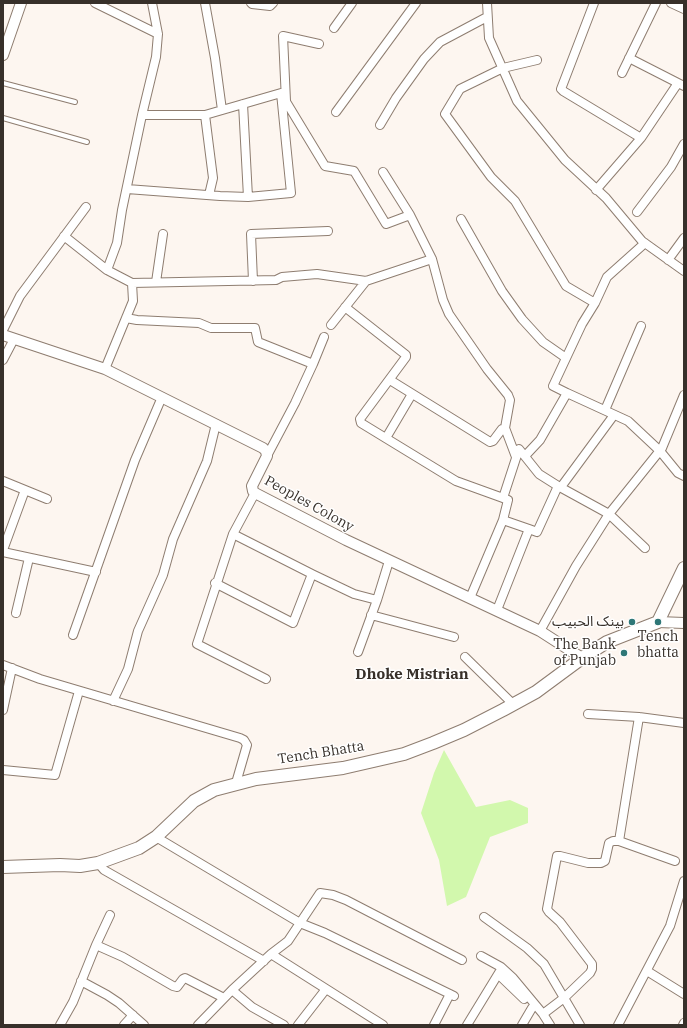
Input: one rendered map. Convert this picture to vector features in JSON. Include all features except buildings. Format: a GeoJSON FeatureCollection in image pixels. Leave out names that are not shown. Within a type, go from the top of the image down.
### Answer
{"type":"FeatureCollection","features":[{"type":"Feature","properties":{"kind":"main road"},"geometry":{"type":"LineString","coordinates":[[658,622],[684,568]]}},
{"type":"Feature","properties":{"kind":"main road","name":"Tench Bhatta"},"geometry":{"type":"LineString","coordinates":[[3,867],[60,865],[80,866],[98,863],[139,848],[156,836],[194,801],[214,790],[236,783],[285,774],[343,768],[404,754],[434,744],[514,705],[536,692],[582,658],[607,642],[658,622]]}},
{"type":"Feature","properties":{"kind":"street"},"geometry":{"type":"LineString","coordinates":[[3,55],[21,3]]}},
{"type":"Feature","properties":{"kind":"street"},"geometry":{"type":"LineString","coordinates":[[95,3],[158,34]]}},
{"type":"Feature","properties":{"kind":"street"},"geometry":{"type":"LineString","coordinates":[[107,270],[117,243],[142,115],[156,57],[158,34],[152,3]]}},
{"type":"Feature","properties":{"kind":"street"},"geometry":{"type":"LineString","coordinates":[[205,3],[215,58],[222,110]]}},
{"type":"Feature","properties":{"kind":"street"},"geometry":{"type":"LineString","coordinates":[[252,3],[270,6],[273,3]]}},
{"type":"Feature","properties":{"kind":"street"},"geometry":{"type":"LineString","coordinates":[[334,28],[352,3]]}},
{"type":"Feature","properties":{"kind":"street"},"geometry":{"type":"LineString","coordinates":[[336,112],[416,3]]}},
{"type":"Feature","properties":{"kind":"street"},"geometry":{"type":"LineString","coordinates":[[487,3],[489,38],[517,101],[565,160],[596,190],[645,243],[684,271]]}},
{"type":"Feature","properties":{"kind":"street"},"geometry":{"type":"LineString","coordinates":[[594,3],[561,89],[641,138]]}},
{"type":"Feature","properties":{"kind":"street"},"geometry":{"type":"LineString","coordinates":[[622,73],[656,3]]}},
{"type":"Feature","properties":{"kind":"street"},"geometry":{"type":"LineString","coordinates":[[671,3],[684,9]]}},
{"type":"Feature","properties":{"kind":"street"},"geometry":{"type":"LineString","coordinates":[[380,125],[396,98],[419,66],[440,42],[487,17]]}},
{"type":"Feature","properties":{"kind":"street"},"geometry":{"type":"LineString","coordinates":[[286,102],[283,36],[319,44]]}},
{"type":"Feature","properties":{"kind":"street"},"geometry":{"type":"LineString","coordinates":[[596,190],[641,138],[681,84],[629,58]]}},
{"type":"Feature","properties":{"kind":"street"},"geometry":{"type":"LineString","coordinates":[[537,60],[503,68],[460,89],[445,114],[491,177],[515,201],[566,286],[595,303]]}},
{"type":"Feature","properties":{"kind":"street"},"geometry":{"type":"LineString","coordinates":[[142,115],[205,114],[281,93]]}},
{"type":"Feature","properties":{"kind":"street"},"geometry":{"type":"LineString","coordinates":[[127,188],[248,197],[291,193],[281,93]]}},
{"type":"Feature","properties":{"kind":"street"},"geometry":{"type":"LineString","coordinates":[[281,93],[325,166],[354,171],[386,224],[410,216]]}},
{"type":"Feature","properties":{"kind":"street"},"geometry":{"type":"LineString","coordinates":[[243,104],[248,197]]}},
{"type":"Feature","properties":{"kind":"street"},"geometry":{"type":"LineString","coordinates":[[205,114],[213,178],[209,195]]}},
{"type":"Feature","properties":{"kind":"street"},"geometry":{"type":"LineString","coordinates":[[637,212],[671,167],[684,144]]}},
{"type":"Feature","properties":{"kind":"street"},"geometry":{"type":"LineString","coordinates":[[383,172],[410,216],[432,259],[443,300],[449,314],[487,369],[508,395],[510,400],[505,428],[521,457],[540,474],[609,514],[645,548]]}},
{"type":"Feature","properties":{"kind":"street"},"geometry":{"type":"LineString","coordinates":[[3,330],[20,296],[86,207]]}},
{"type":"Feature","properties":{"kind":"street"},"geometry":{"type":"LineString","coordinates":[[460,219],[502,291],[522,319],[543,342],[566,358]]}},
{"type":"Feature","properties":{"kind":"street"},"geometry":{"type":"LineString","coordinates":[[253,281],[251,234],[328,231]]}},
{"type":"Feature","properties":{"kind":"street"},"geometry":{"type":"LineString","coordinates":[[156,282],[163,234]]}},
{"type":"Feature","properties":{"kind":"street"},"geometry":{"type":"LineString","coordinates":[[64,236],[107,270],[132,283],[276,280],[282,277],[317,274],[366,281],[432,259]]}},
{"type":"Feature","properties":{"kind":"street"},"geometry":{"type":"LineString","coordinates":[[668,260],[684,238]]}},
{"type":"Feature","properties":{"kind":"street"},"geometry":{"type":"LineString","coordinates":[[645,243],[607,277],[595,303],[582,324],[553,386],[628,421],[660,451],[678,473],[684,476]]}},
{"type":"Feature","properties":{"kind":"street"},"geometry":{"type":"LineString","coordinates":[[331,325],[366,281]]}},
{"type":"Feature","properties":{"kind":"street"},"geometry":{"type":"LineString","coordinates":[[105,369],[133,300],[132,283]]}},
{"type":"Feature","properties":{"kind":"street"},"geometry":{"type":"LineString","coordinates":[[345,307],[406,355],[360,421],[361,423],[456,481],[508,500],[503,520],[470,598]]}},
{"type":"Feature","properties":{"kind":"street"},"geometry":{"type":"LineString","coordinates":[[126,318],[137,320],[199,323],[211,328],[254,328],[258,342],[313,364]]}},
{"type":"Feature","properties":{"kind":"street"},"geometry":{"type":"LineString","coordinates":[[605,410],[641,326]]}},
{"type":"Feature","properties":{"kind":"street","name":"Peoples Colony"},"geometry":{"type":"LineString","coordinates":[[3,335],[105,369],[162,396],[263,448],[266,451],[267,456],[252,486],[255,493],[389,561],[540,631],[582,658]]}},
{"type":"Feature","properties":{"kind":"street"},"geometry":{"type":"LineString","coordinates":[[267,456],[295,403],[324,337]]}},
{"type":"Feature","properties":{"kind":"street"},"geometry":{"type":"LineString","coordinates":[[3,360],[14,339]]}},
{"type":"Feature","properties":{"kind":"street"},"geometry":{"type":"LineString","coordinates":[[390,380],[490,442],[493,442],[502,429],[505,428]]}},
{"type":"Feature","properties":{"kind":"street"},"geometry":{"type":"LineString","coordinates":[[503,498],[521,457],[540,440],[567,393]]}},
{"type":"Feature","properties":{"kind":"street"},"geometry":{"type":"LineString","coordinates":[[386,438],[412,394]]}},
{"type":"Feature","properties":{"kind":"street"},"geometry":{"type":"LineString","coordinates":[[540,631],[576,566],[609,514],[660,451],[684,395]]}},
{"type":"Feature","properties":{"kind":"street"},"geometry":{"type":"LineString","coordinates":[[73,635],[135,460],[162,396]]}},
{"type":"Feature","properties":{"kind":"street"},"geometry":{"type":"LineString","coordinates":[[503,520],[537,532],[560,486],[614,415]]}},
{"type":"Feature","properties":{"kind":"street"},"geometry":{"type":"LineString","coordinates":[[112,701],[128,669],[138,631],[163,575],[174,539],[207,461],[216,424]]}},
{"type":"Feature","properties":{"kind":"street"},"geometry":{"type":"LineString","coordinates":[[3,481],[47,499]]}},
{"type":"Feature","properties":{"kind":"street"},"geometry":{"type":"LineString","coordinates":[[25,490],[3,551],[96,572]]}},
{"type":"Feature","properties":{"kind":"street"},"geometry":{"type":"LineString","coordinates":[[255,493],[233,534],[197,644],[266,679]]}},
{"type":"Feature","properties":{"kind":"street"},"geometry":{"type":"LineString","coordinates":[[497,610],[529,529]]}},
{"type":"Feature","properties":{"kind":"street"},"geometry":{"type":"LineString","coordinates":[[233,534],[354,594],[377,600]]}},
{"type":"Feature","properties":{"kind":"street"},"geometry":{"type":"LineString","coordinates":[[16,613],[29,558]]}},
{"type":"Feature","properties":{"kind":"street"},"geometry":{"type":"LineString","coordinates":[[358,652],[377,600],[389,561]]}},
{"type":"Feature","properties":{"kind":"street"},"geometry":{"type":"LineString","coordinates":[[216,584],[292,623],[312,574]]}},
{"type":"Feature","properties":{"kind":"street"},"geometry":{"type":"LineString","coordinates":[[371,615],[454,637]]}},
{"type":"Feature","properties":{"kind":"street"},"geometry":{"type":"LineString","coordinates":[[658,622],[684,623]]}},
{"type":"Feature","properties":{"kind":"street"},"geometry":{"type":"LineString","coordinates":[[465,657],[514,705]]}},
{"type":"Feature","properties":{"kind":"street"},"geometry":{"type":"LineString","coordinates":[[3,665],[40,679],[244,740],[247,745],[236,783]]}},
{"type":"Feature","properties":{"kind":"street"},"geometry":{"type":"LineString","coordinates":[[3,710],[12,668]]}},
{"type":"Feature","properties":{"kind":"street"},"geometry":{"type":"LineString","coordinates":[[3,770],[55,775],[79,691]]}},
{"type":"Feature","properties":{"kind":"street"},"geometry":{"type":"LineString","coordinates":[[588,714],[639,717],[684,723]]}},
{"type":"Feature","properties":{"kind":"street"},"geometry":{"type":"LineString","coordinates":[[619,841],[639,717]]}},
{"type":"Feature","properties":{"kind":"street"},"geometry":{"type":"LineString","coordinates":[[156,836],[300,923],[452,995],[434,1025]]}},
{"type":"Feature","properties":{"kind":"street"},"geometry":{"type":"LineString","coordinates":[[543,1014],[564,998],[590,973],[592,968],[592,964],[560,922],[547,910],[557,856],[588,863],[601,863],[605,861],[609,843],[619,841],[675,861]]}},
{"type":"Feature","properties":{"kind":"street"},"geometry":{"type":"LineString","coordinates":[[98,863],[104,870],[264,960]]}},
{"type":"Feature","properties":{"kind":"street"},"geometry":{"type":"LineString","coordinates":[[618,1025],[670,926],[684,881]]}},
{"type":"Feature","properties":{"kind":"street"},"geometry":{"type":"LineString","coordinates":[[198,1025],[264,960],[288,941],[320,893],[333,895],[346,900],[462,960]]}},
{"type":"Feature","properties":{"kind":"street"},"geometry":{"type":"LineString","coordinates":[[60,1025],[73,1002],[110,915]]}},
{"type":"Feature","properties":{"kind":"street"},"geometry":{"type":"LineString","coordinates":[[484,917],[527,948],[544,964],[580,1025]]}},
{"type":"Feature","properties":{"kind":"street"},"geometry":{"type":"LineString","coordinates":[[96,945],[123,957],[173,986],[177,987],[183,979],[186,978],[224,998]]}},
{"type":"Feature","properties":{"kind":"street"},"geometry":{"type":"LineString","coordinates":[[271,954],[383,1025]]}},
{"type":"Feature","properties":{"kind":"street"},"geometry":{"type":"LineString","coordinates":[[481,956],[500,971],[512,978],[543,1014],[550,1025]]}},
{"type":"Feature","properties":{"kind":"street"},"geometry":{"type":"LineString","coordinates":[[500,971],[532,1008],[544,1025]]}},
{"type":"Feature","properties":{"kind":"street"},"geometry":{"type":"LineString","coordinates":[[467,1025],[500,971]]}},
{"type":"Feature","properties":{"kind":"street"},"geometry":{"type":"LineString","coordinates":[[647,971],[684,994]]}},
{"type":"Feature","properties":{"kind":"street"},"geometry":{"type":"LineString","coordinates":[[81,981],[107,995],[144,1025]]}},
{"type":"Feature","properties":{"kind":"street"},"geometry":{"type":"LineString","coordinates":[[298,1025],[326,989]]}},
{"type":"Feature","properties":{"kind":"street"},"geometry":{"type":"LineString","coordinates":[[232,990],[252,1007],[284,1025]]}},
{"type":"Feature","properties":{"kind":"street"},"geometry":{"type":"LineString","coordinates":[[522,1025],[532,1008]]}},
{"type":"Feature","properties":{"kind":"street"},"geometry":{"type":"LineString","coordinates":[[124,1025],[133,1015]]}},
{"type":"Feature","properties":{"kind":"lane"},"geometry":{"type":"LineString","coordinates":[[3,83],[75,102]]}},
{"type":"Feature","properties":{"kind":"lane"},"geometry":{"type":"LineString","coordinates":[[3,118],[87,142]]}},
{"type":"Feature","properties":{"kind":"green space"},"geometry":{"type":"Polygon","coordinates":[[[444,750],[476,807],[510,800],[528,808],[528,823],[490,837],[466,897],[447,906],[439,860],[421,813],[434,773],[444,750]]]}},
{"type":"Feature","properties":{"kind":"place","name":"بينک الحبيب"},"geometry":{"type":"Point","coordinates":[632,622]}},
{"type":"Feature","properties":{"kind":"place","name":"Tench bhatta"},"geometry":{"type":"Point","coordinates":[658,622]}},
{"type":"Feature","properties":{"kind":"place","name":"The Bank of Punjab"},"geometry":{"type":"Point","coordinates":[624,653]}},
{"type":"Feature","properties":{"kind":"district","name":"Dhoke Mistrian"},"geometry":{"type":"Point","coordinates":[412,675]}}]}
